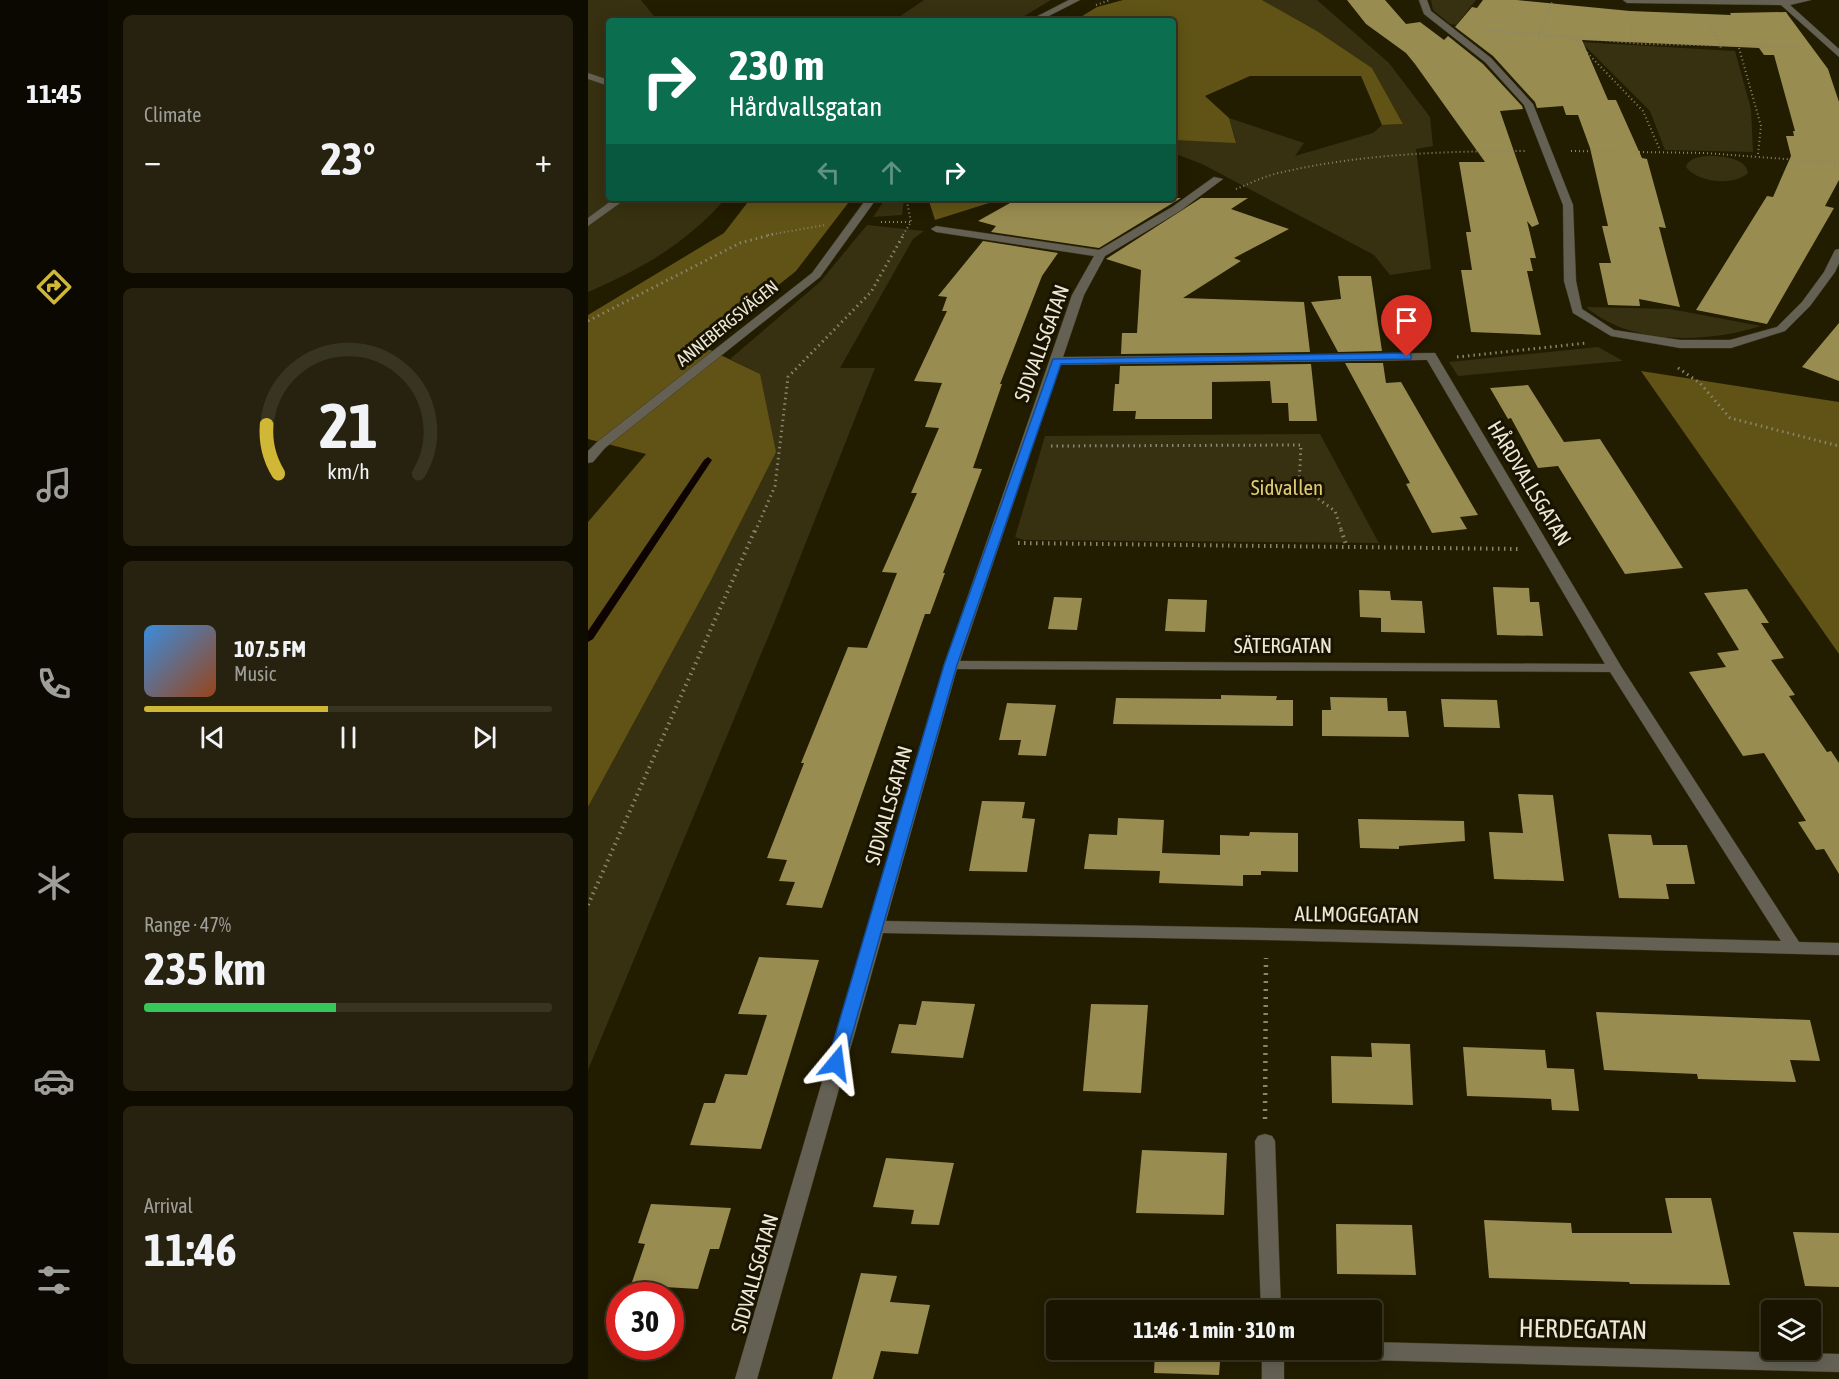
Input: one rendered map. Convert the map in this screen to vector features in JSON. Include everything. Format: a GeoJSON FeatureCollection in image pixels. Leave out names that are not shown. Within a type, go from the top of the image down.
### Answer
{"type":"FeatureCollection","features":[{"type":"Feature","properties":{"kind":"street"},"geometry":{"type":"LineString","coordinates":[[1038,18],[1076,0]]}},
{"type":"Feature","properties":{"kind":"street"},"geometry":{"type":"LineString","coordinates":[[1424,0],[1427,12],[1488,60],[1528,104],[1568,205],[1570,280],[1577,312],[1611,333],[1680,344],[1731,344],[1781,329],[1806,304],[1829,272],[1839,252]]}},
{"type":"Feature","properties":{"kind":"street"},"geometry":{"type":"LineString","coordinates":[[1627,0],[1783,3],[1807,0]]}},
{"type":"Feature","properties":{"kind":"street"},"geometry":{"type":"LineString","coordinates":[[1783,3],[1839,54]]}},
{"type":"Feature","properties":{"kind":"street"},"geometry":{"type":"LineString","coordinates":[[588,76],[606,81]]}},
{"type":"Feature","properties":{"kind":"street","name":"SIDVALLSGATAN"},"geometry":{"type":"LineString","coordinates":[[746,1379],[951,665],[1078,295],[1101,254],[1176,209],[1223,186]]}},
{"type":"Feature","properties":{"kind":"street"},"geometry":{"type":"LineString","coordinates":[[588,222],[618,201]]}},
{"type":"Feature","properties":{"kind":"street","name":"ANNEBERGSVÄGEN"},"geometry":{"type":"LineString","coordinates":[[588,459],[601,445],[816,274],[870,201]]}},
{"type":"Feature","properties":{"kind":"street"},"geometry":{"type":"LineString","coordinates":[[936,229],[1101,254]]}},
{"type":"Feature","properties":{"kind":"street"},"geometry":{"type":"LineString","coordinates":[[1056,361],[1431,356],[1433,359]]}},
{"type":"Feature","properties":{"kind":"street","name":"HÅRDVALLSGATAN"},"geometry":{"type":"LineString","coordinates":[[1433,359],[1615,668],[1793,947]]}},
{"type":"Feature","properties":{"kind":"street","name":"SÄTERGATAN"},"geometry":{"type":"LineString","coordinates":[[951,665],[1615,668]]}},
{"type":"Feature","properties":{"kind":"street","name":"ALLMOGEGATAN"},"geometry":{"type":"LineString","coordinates":[[874,927],[1266,934],[1839,949]]}},
{"type":"Feature","properties":{"kind":"street"},"geometry":{"type":"LineString","coordinates":[[1265,1141],[1271,1300]]}},
{"type":"Feature","properties":{"kind":"street","name":"HERDEGATAN"},"geometry":{"type":"LineString","coordinates":[[1382,1351],[1839,1363]]}},
{"type":"Feature","properties":{"kind":"street"},"geometry":{"type":"LineString","coordinates":[[1273,1360],[1273,1379]]}},
{"type":"Feature","properties":{"kind":"path"},"geometry":{"type":"LineString","coordinates":[[1538,37],[1553,0]]}},
{"type":"Feature","properties":{"kind":"path"},"geometry":{"type":"LineString","coordinates":[[1701,2],[1721,48]]}},
{"type":"Feature","properties":{"kind":"path"},"geometry":{"type":"LineString","coordinates":[[1443,24],[1576,41],[1721,48],[1831,46]]}},
{"type":"Feature","properties":{"kind":"path"},"geometry":{"type":"LineString","coordinates":[[1576,41],[1643,111],[1660,150]]}},
{"type":"Feature","properties":{"kind":"path"},"geometry":{"type":"LineString","coordinates":[[1739,48],[1761,126],[1758,154]]}},
{"type":"Feature","properties":{"kind":"path"},"geometry":{"type":"LineString","coordinates":[[1223,186],[1282,172],[1372,158],[1443,151],[1660,150],[1758,154],[1839,163]]}},
{"type":"Feature","properties":{"kind":"path"},"geometry":{"type":"LineString","coordinates":[[588,905],[775,486],[788,377],[870,292],[911,222],[908,201]]}},
{"type":"Feature","properties":{"kind":"path"},"geometry":{"type":"LineString","coordinates":[[588,321],[740,243],[787,230],[855,221],[911,222],[936,229]]}},
{"type":"Feature","properties":{"kind":"path"},"geometry":{"type":"LineString","coordinates":[[1433,359],[1602,342],[1611,333]]}},
{"type":"Feature","properties":{"kind":"path"},"geometry":{"type":"LineString","coordinates":[[1669,364],[1690,373],[1717,399],[1730,418],[1839,446]]}},
{"type":"Feature","properties":{"kind":"path"},"geometry":{"type":"LineString","coordinates":[[1027,446],[1301,445],[1299,485],[1335,511],[1347,547]]}},
{"type":"Feature","properties":{"kind":"path"},"geometry":{"type":"LineString","coordinates":[[994,542],[1545,549]]}},
{"type":"Feature","properties":{"kind":"path"},"geometry":{"type":"LineString","coordinates":[[1265,1141],[1266,934]]}},
{"type":"Feature","properties":{"kind":"green space"},"geometry":{"type":"Polygon","coordinates":[[[588,0],[641,0],[656,18],[606,18],[606,201],[723,201],[696,228],[663,253],[627,274],[588,292],[588,0]]]}},
{"type":"Feature","properties":{"kind":"green space"},"geometry":{"type":"Polygon","coordinates":[[[924,0],[1051,0],[1021,18],[897,18],[924,0]]]}},
{"type":"Feature","properties":{"kind":"green space"},"geometry":{"type":"Polygon","coordinates":[[[1262,0],[1317,0],[1389,63],[1430,117],[1433,146],[1416,149],[1431,269],[1390,275],[1374,255],[1202,164],[1176,154],[1176,140],[1236,142],[1229,118],[1304,143],[1295,156],[1373,133],[1382,125],[1403,124],[1372,68],[1317,31],[1262,0]]]}},
{"type":"Feature","properties":{"kind":"green space"},"geometry":{"type":"Polygon","coordinates":[[[1431,0],[1476,0],[1456,25],[1450,24],[1433,10],[1431,0]]]}},
{"type":"Feature","properties":{"kind":"green space"},"geometry":{"type":"Polygon","coordinates":[[[1581,42],[1735,51],[1751,109],[1753,152],[1665,150],[1650,111],[1581,42]]]}},
{"type":"Feature","properties":{"kind":"green space"},"geometry":{"type":"Polygon","coordinates":[[[1715,156],[1740,162],[1748,173],[1734,180],[1716,181],[1698,177],[1686,167],[1694,159],[1715,156]]]}},
{"type":"Feature","properties":{"kind":"green space"},"geometry":{"type":"Polygon","coordinates":[[[884,201],[904,201],[902,215],[873,217],[884,201]]]}},
{"type":"Feature","properties":{"kind":"green space"},"geometry":{"type":"Polygon","coordinates":[[[867,225],[924,231],[913,239],[840,368],[875,368],[776,618],[588,1070],[588,807],[708,586],[760,374],[730,359],[820,282],[867,225]]]}},
{"type":"Feature","properties":{"kind":"green space"},"geometry":{"type":"Polygon","coordinates":[[[1586,307],[1670,309],[1761,326],[1718,336],[1670,338],[1625,329],[1604,320],[1586,307]]]}},
{"type":"Feature","properties":{"kind":"green space"},"geometry":{"type":"Polygon","coordinates":[[[1598,347],[1623,361],[1458,376],[1449,362],[1598,347]]]}},
{"type":"Feature","properties":{"kind":"green space","name":"Sidvallen"},"geometry":{"type":"Polygon","coordinates":[[[1320,434],[1379,543],[1024,540],[1015,537],[1045,436],[1320,434]]]}},
{"type":"Feature","properties":{"kind":"shaded area"},"geometry":{"type":"Polygon","coordinates":[[[1123,0],[1262,0],[1317,31],[1372,68],[1403,124],[1382,125],[1361,76],[1250,76],[1205,96],[1229,118],[1236,143],[1176,140],[1176,18],[1079,18],[1097,7],[1123,0]]]}},
{"type":"Feature","properties":{"kind":"shaded area"},"geometry":{"type":"Polygon","coordinates":[[[749,201],[850,201],[796,271],[702,346],[760,374],[776,452],[708,586],[588,807],[588,522],[646,454],[588,439],[588,315],[724,233],[749,201]]]}},
{"type":"Feature","properties":{"kind":"shaded area"},"geometry":{"type":"Polygon","coordinates":[[[929,201],[995,201],[935,220],[929,201]]]}},
{"type":"Feature","properties":{"kind":"shaded area"},"geometry":{"type":"Polygon","coordinates":[[[1641,371],[1839,402],[1839,654],[1641,371]]]}},
{"type":"Feature","properties":{"kind":"building"},"geometry":{"type":"Polygon","coordinates":[[[1347,0],[1385,0],[1406,24],[1420,22],[1444,40],[1448,36],[1483,64],[1522,106],[1523,109],[1500,111],[1539,224],[1532,227],[1527,221],[1536,258],[1530,258],[1533,271],[1527,271],[1541,335],[1471,332],[1461,270],[1472,270],[1466,232],[1471,232],[1459,162],[1485,162],[1406,53],[1366,24],[1347,0]]]}},
{"type":"Feature","properties":{"kind":"building"},"geometry":{"type":"Polygon","coordinates":[[[1483,0],[1517,0],[1630,11],[1731,15],[1730,13],[1786,12],[1828,69],[1839,102],[1839,180],[1825,206],[1834,208],[1767,324],[1696,310],[1767,196],[1773,197],[1791,156],[1786,136],[1794,136],[1793,131],[1795,131],[1774,55],[1764,55],[1759,48],[1582,40],[1608,100],[1616,100],[1642,158],[1647,159],[1666,228],[1659,227],[1680,307],[1639,299],[1640,306],[1608,305],[1599,263],[1611,263],[1602,226],[1608,226],[1590,148],[1578,115],[1566,115],[1563,106],[1537,108],[1535,102],[1493,56],[1455,27],[1472,7],[1477,8],[1483,0]]]}},
{"type":"Feature","properties":{"kind":"building"},"geometry":{"type":"Polygon","coordinates":[[[1176,198],[1181,198],[1099,248],[991,232],[996,226],[978,221],[1014,201],[1176,201],[1176,198]]]}},
{"type":"Feature","properties":{"kind":"building"},"geometry":{"type":"Polygon","coordinates":[[[1201,198],[1248,198],[1231,209],[1289,229],[1234,258],[1241,261],[1183,298],[1304,302],[1310,352],[1121,354],[1122,333],[1137,333],[1141,270],[1106,259],[1201,198]]]}},
{"type":"Feature","properties":{"kind":"building"},"geometry":{"type":"Polygon","coordinates":[[[983,241],[1058,253],[1042,276],[1000,384],[1002,384],[973,468],[982,469],[930,614],[925,614],[822,908],[786,905],[795,882],[779,881],[787,860],[767,858],[804,763],[801,763],[848,647],[867,648],[897,573],[882,572],[917,493],[911,493],[939,428],[925,427],[942,383],[914,381],[947,311],[942,311],[947,297],[938,296],[983,241]]]}},
{"type":"Feature","properties":{"kind":"building"},"geometry":{"type":"Polygon","coordinates":[[[1338,276],[1371,276],[1382,351],[1338,352],[1311,302],[1341,299],[1338,276]]]}},
{"type":"Feature","properties":{"kind":"building"},"geometry":{"type":"Polygon","coordinates":[[[1839,323],[1839,381],[1802,367],[1839,323]]]}},
{"type":"Feature","properties":{"kind":"building"},"geometry":{"type":"Polygon","coordinates":[[[1345,363],[1383,363],[1386,383],[1401,382],[1478,515],[1460,517],[1467,529],[1432,533],[1406,484],[1410,483],[1345,363]]]}},
{"type":"Feature","properties":{"kind":"building"},"geometry":{"type":"Polygon","coordinates":[[[1311,364],[1317,421],[1289,421],[1288,403],[1272,403],[1270,381],[1212,382],[1212,419],[1135,419],[1136,411],[1113,411],[1115,384],[1119,384],[1120,366],[1311,364]]]}},
{"type":"Feature","properties":{"kind":"building"},"geometry":{"type":"Polygon","coordinates":[[[1528,385],[1564,442],[1600,439],[1683,568],[1625,574],[1558,466],[1538,468],[1511,418],[1508,419],[1490,388],[1528,385]]]}},
{"type":"Feature","properties":{"kind":"building"},"geometry":{"type":"Polygon","coordinates":[[[1493,587],[1529,588],[1530,602],[1539,602],[1543,636],[1497,635],[1493,587]]]}},
{"type":"Feature","properties":{"kind":"building"},"geometry":{"type":"Polygon","coordinates":[[[1747,589],[1769,623],[1761,623],[1784,658],[1771,660],[1795,695],[1789,696],[1827,752],[1831,751],[1839,763],[1839,874],[1824,849],[1816,850],[1798,822],[1806,821],[1764,753],[1743,756],[1689,672],[1726,667],[1717,653],[1739,650],[1704,593],[1747,589]]]}},
{"type":"Feature","properties":{"kind":"building"},"geometry":{"type":"Polygon","coordinates":[[[1359,590],[1390,591],[1391,600],[1422,601],[1425,633],[1381,632],[1381,618],[1360,617],[1359,590]]]}},
{"type":"Feature","properties":{"kind":"building"},"geometry":{"type":"Polygon","coordinates":[[[1054,597],[1082,598],[1077,630],[1048,629],[1054,597]]]}},
{"type":"Feature","properties":{"kind":"building"},"geometry":{"type":"Polygon","coordinates":[[[1168,599],[1207,600],[1205,632],[1165,631],[1168,599]]]}},
{"type":"Feature","properties":{"kind":"building"},"geometry":{"type":"Polygon","coordinates":[[[1221,695],[1277,696],[1276,700],[1293,700],[1293,726],[1113,724],[1116,698],[1221,699],[1221,695]]]}},
{"type":"Feature","properties":{"kind":"building"},"geometry":{"type":"Polygon","coordinates":[[[1330,697],[1387,698],[1388,711],[1406,711],[1409,737],[1322,736],[1322,710],[1331,710],[1330,697]]]}},
{"type":"Feature","properties":{"kind":"building"},"geometry":{"type":"Polygon","coordinates":[[[1441,699],[1497,700],[1500,728],[1444,727],[1441,699]]]}},
{"type":"Feature","properties":{"kind":"building"},"geometry":{"type":"Polygon","coordinates":[[[1007,703],[1056,705],[1046,756],[1018,755],[1021,740],[999,740],[1007,703]]]}},
{"type":"Feature","properties":{"kind":"building"},"geometry":{"type":"Polygon","coordinates":[[[1518,794],[1553,795],[1564,881],[1494,879],[1489,832],[1523,833],[1518,794]]]}},
{"type":"Feature","properties":{"kind":"building"},"geometry":{"type":"Polygon","coordinates":[[[982,801],[1025,802],[1022,818],[1035,819],[1027,872],[969,871],[982,801]]]}},
{"type":"Feature","properties":{"kind":"building"},"geometry":{"type":"Polygon","coordinates":[[[1118,818],[1164,820],[1162,853],[1220,855],[1220,835],[1249,836],[1250,832],[1298,833],[1298,872],[1261,871],[1261,875],[1243,875],[1243,886],[1159,883],[1160,871],[1084,869],[1089,834],[1117,835],[1118,818]]]}},
{"type":"Feature","properties":{"kind":"building"},"geometry":{"type":"Polygon","coordinates":[[[1358,819],[1464,821],[1465,841],[1399,846],[1399,849],[1360,848],[1358,819]]]}},
{"type":"Feature","properties":{"kind":"building"},"geometry":{"type":"Polygon","coordinates":[[[1608,834],[1651,835],[1653,845],[1687,845],[1695,884],[1666,884],[1669,899],[1619,898],[1608,834]]]}},
{"type":"Feature","properties":{"kind":"building"},"geometry":{"type":"Polygon","coordinates":[[[759,957],[819,960],[761,1149],[690,1145],[704,1103],[715,1103],[725,1074],[747,1075],[767,1015],[738,1014],[759,957]]]}},
{"type":"Feature","properties":{"kind":"building"},"geometry":{"type":"Polygon","coordinates":[[[922,1001],[975,1004],[963,1058],[891,1053],[899,1024],[916,1025],[922,1001]]]}},
{"type":"Feature","properties":{"kind":"building"},"geometry":{"type":"Polygon","coordinates":[[[1091,1004],[1148,1005],[1141,1093],[1083,1091],[1091,1004]]]}},
{"type":"Feature","properties":{"kind":"building"},"geometry":{"type":"Polygon","coordinates":[[[1596,1012],[1810,1020],[1820,1061],[1790,1060],[1796,1082],[1698,1079],[1697,1074],[1604,1070],[1596,1012]]]}},
{"type":"Feature","properties":{"kind":"building"},"geometry":{"type":"Polygon","coordinates":[[[1371,1043],[1410,1044],[1413,1105],[1332,1103],[1331,1056],[1372,1057],[1371,1043]]]}},
{"type":"Feature","properties":{"kind":"building"},"geometry":{"type":"Polygon","coordinates":[[[1463,1047],[1545,1050],[1547,1068],[1574,1069],[1579,1111],[1552,1110],[1551,1099],[1467,1096],[1463,1047]]]}},
{"type":"Feature","properties":{"kind":"building"},"geometry":{"type":"Polygon","coordinates":[[[1142,1150],[1227,1153],[1224,1215],[1136,1213],[1142,1150]]]}},
{"type":"Feature","properties":{"kind":"building"},"geometry":{"type":"Polygon","coordinates":[[[886,1158],[954,1163],[939,1225],[911,1224],[914,1210],[873,1207],[886,1158]]]}},
{"type":"Feature","properties":{"kind":"building"},"geometry":{"type":"Polygon","coordinates":[[[1665,1198],[1711,1198],[1730,1285],[1630,1284],[1629,1282],[1489,1278],[1484,1220],[1571,1223],[1572,1233],[1672,1233],[1665,1198]]]}},
{"type":"Feature","properties":{"kind":"building"},"geometry":{"type":"Polygon","coordinates":[[[651,1204],[731,1208],[719,1249],[710,1249],[698,1289],[684,1288],[684,1282],[632,1282],[645,1244],[638,1243],[651,1204]]]}},
{"type":"Feature","properties":{"kind":"building"},"geometry":{"type":"Polygon","coordinates":[[[1336,1224],[1412,1225],[1416,1275],[1337,1274],[1336,1224]]]}},
{"type":"Feature","properties":{"kind":"building"},"geometry":{"type":"Polygon","coordinates":[[[1793,1232],[1839,1233],[1839,1287],[1805,1286],[1793,1232]]]}},
{"type":"Feature","properties":{"kind":"building"},"geometry":{"type":"Polygon","coordinates":[[[861,1273],[897,1276],[890,1302],[930,1305],[918,1354],[881,1351],[873,1379],[832,1379],[861,1273]]]}},
{"type":"Feature","properties":{"kind":"building"},"geometry":{"type":"Polygon","coordinates":[[[1155,1360],[1220,1360],[1219,1375],[1154,1373],[1155,1360]]]}},
{"type":"Feature","properties":{"kind":"waterway"},"geometry":{"type":"LineString","coordinates":[[588,639],[708,460]]}},
{"type":"Feature","properties":{"kind":"route"},"geometry":{"type":"LineString","coordinates":[[836,1063],[951,665],[1056,361],[1407,357]]}}]}
